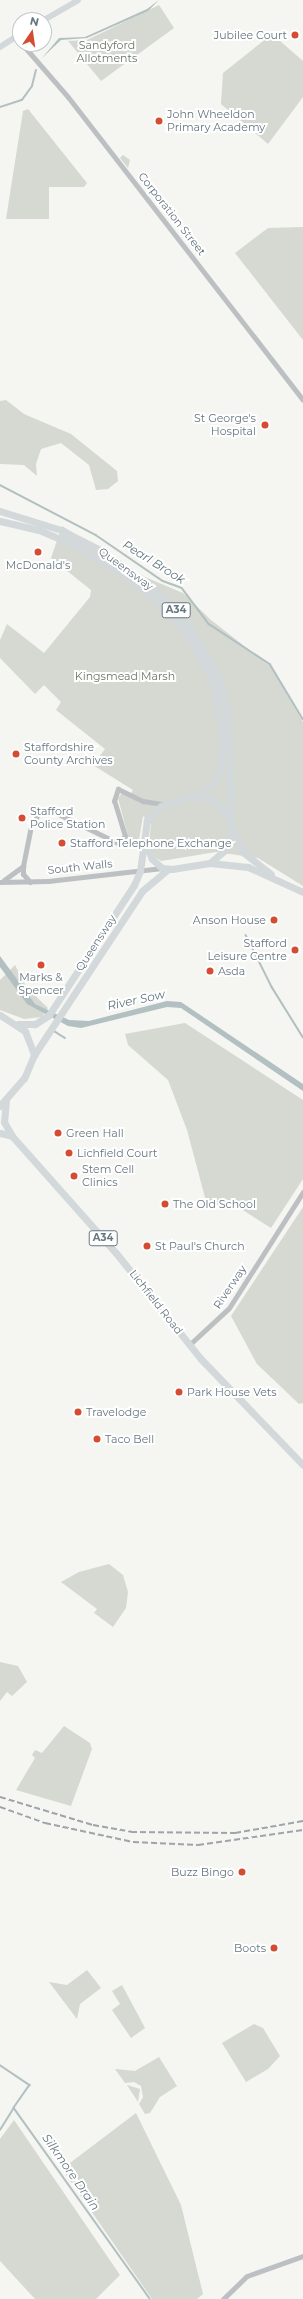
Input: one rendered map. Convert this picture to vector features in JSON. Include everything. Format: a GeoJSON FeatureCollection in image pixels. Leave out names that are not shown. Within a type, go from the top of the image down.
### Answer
{"type":"FeatureCollection","features":[{"type":"Feature","properties":{"kind":"highway","name":"Queensway"},"geometry":{"type":"LineString","coordinates":[[0,511],[102,551],[150,586],[180,614],[204,647],[218,677],[228,716],[228,816],[232,831],[250,859],[271,874]]}},
{"type":"Feature","properties":{"kind":"highway","name":"Queensway"},"geometry":{"type":"LineString","coordinates":[[2,523],[60,534],[104,561],[150,595],[177,623],[200,654],[218,699],[222,760],[214,783],[189,797],[167,804],[147,820],[140,871],[58,1002],[41,1022],[18,1024]]}},
{"type":"Feature","properties":{"kind":"highway","name":"Queensway"},"geometry":{"type":"LineString","coordinates":[[189,797],[214,800],[228,816]]}},
{"type":"Feature","properties":{"kind":"highway"},"geometry":{"type":"LineString","coordinates":[[210,863],[221,854],[232,831]]}},
{"type":"Feature","properties":{"kind":"highway","name":"Queensway"},"geometry":{"type":"LineString","coordinates":[[0,1106],[24,1078],[34,1055],[50,1028],[142,891],[165,869],[147,854],[144,835]]}},
{"type":"Feature","properties":{"kind":"highway"},"geometry":{"type":"LineString","coordinates":[[165,869],[210,863],[238,865],[271,874],[303,892]]}},
{"type":"Feature","properties":{"kind":"highway"},"geometry":{"type":"LineString","coordinates":[[0,1015],[18,1024],[29,1038],[34,1055]]}},
{"type":"Feature","properties":{"kind":"highway","name":"Lichfield Road"},"geometry":{"type":"LineString","coordinates":[[6,1100],[4,1122],[12,1136],[116,1253],[189,1345],[239,1402],[303,1465]]}},
{"type":"Feature","properties":{"kind":"highway"},"geometry":{"type":"LineString","coordinates":[[0,1133],[12,1136]]}},
{"type":"Feature","properties":{"kind":"main road"},"geometry":{"type":"LineString","coordinates":[[52,15],[78,0]]}},
{"type":"Feature","properties":{"kind":"main road"},"geometry":{"type":"LineString","coordinates":[[0,47],[12,39]]}},
{"type":"Feature","properties":{"kind":"street","name":"Corporation Street"},"geometry":{"type":"LineString","coordinates":[[29,52],[71,101],[303,400]]}},
{"type":"Feature","properties":{"kind":"street"},"geometry":{"type":"LineString","coordinates":[[30,882],[24,876],[23,866],[37,814],[50,810],[118,843],[125,836],[114,794],[120,787],[148,802],[167,804]]}},
{"type":"Feature","properties":{"kind":"street"},"geometry":{"type":"LineString","coordinates":[[1,882],[23,866]]}},
{"type":"Feature","properties":{"kind":"street","name":"South Walls"},"geometry":{"type":"LineString","coordinates":[[1,882],[30,882],[165,869]]}},
{"type":"Feature","properties":{"kind":"street","name":"Riverway"},"geometry":{"type":"LineString","coordinates":[[189,1345],[229,1308],[303,1192]]}},
{"type":"Feature","properties":{"kind":"street"},"geometry":{"type":"LineString","coordinates":[[223,2299],[247,2276],[303,2256]]}},
{"type":"Feature","properties":{"kind":"green space","name":"Sandyford Allotments"},"geometry":{"type":"Polygon","coordinates":[[[159,5],[174,28],[101,81],[68,41],[87,40],[159,5]]]}},
{"type":"Feature","properties":{"kind":"green space"},"geometry":{"type":"Polygon","coordinates":[[[272,34],[303,61],[303,97],[268,144],[221,104],[223,73],[272,34]]]}},
{"type":"Feature","properties":{"kind":"green space"},"geometry":{"type":"Polygon","coordinates":[[[28,109],[87,183],[84,187],[49,187],[49,219],[6,219],[23,111],[28,109]]]}},
{"type":"Feature","properties":{"kind":"green space"},"geometry":{"type":"Polygon","coordinates":[[[123,155],[130,160],[128,168],[120,158],[123,155]]]}},
{"type":"Feature","properties":{"kind":"green space"},"geometry":{"type":"Polygon","coordinates":[[[303,227],[303,340],[235,253],[268,228],[303,227]]]}},
{"type":"Feature","properties":{"kind":"green space"},"geometry":{"type":"Polygon","coordinates":[[[6,400],[24,414],[71,434],[117,471],[118,481],[108,489],[96,490],[89,465],[61,443],[41,449],[36,464],[37,476],[24,465],[0,464],[0,401],[6,400]]]}},
{"type":"Feature","properties":{"kind":"green space","name":"Kingsmead Marsh"},"geometry":{"type":"Polygon","coordinates":[[[62,526],[145,577],[183,593],[211,620],[271,667],[303,722],[303,886],[258,858],[216,852],[161,861],[153,856],[149,843],[151,824],[143,816],[139,840],[130,844],[118,798],[122,793],[129,796],[133,790],[93,765],[105,749],[56,710],[61,702],[44,685],[35,694],[0,658],[0,640],[7,624],[44,653],[90,597],[91,590],[51,558],[62,526]]]}},
{"type":"Feature","properties":{"kind":"green space"},"geometry":{"type":"Polygon","coordinates":[[[15,965],[27,988],[48,1008],[42,1017],[24,1019],[0,1010],[0,980],[15,965]]]}},
{"type":"Feature","properties":{"kind":"green space"},"geometry":{"type":"Polygon","coordinates":[[[185,1023],[303,1100],[303,1179],[271,1228],[235,1205],[207,1205],[187,1130],[168,1080],[128,1045],[125,1034],[185,1023]]]}},
{"type":"Feature","properties":{"kind":"green space"},"geometry":{"type":"Polygon","coordinates":[[[303,1207],[303,1403],[299,1404],[257,1364],[231,1316],[303,1207]]]}},
{"type":"Feature","properties":{"kind":"green space"},"geometry":{"type":"Polygon","coordinates":[[[109,1564],[123,1575],[128,1592],[126,1608],[113,1627],[94,1613],[97,1609],[61,1582],[79,1572],[109,1564]]]}},
{"type":"Feature","properties":{"kind":"green space"},"geometry":{"type":"Polygon","coordinates":[[[0,1662],[18,1666],[27,1682],[12,1696],[7,1692],[0,1701],[0,1662]]]}},
{"type":"Feature","properties":{"kind":"green space"},"geometry":{"type":"Polygon","coordinates":[[[64,1726],[90,1743],[92,1749],[71,1806],[16,1790],[35,1758],[32,1755],[35,1750],[42,1753],[64,1726]]]}},
{"type":"Feature","properties":{"kind":"green space"},"geometry":{"type":"Polygon","coordinates":[[[87,1970],[101,1988],[80,2004],[77,2019],[49,1982],[67,1985],[87,1970]]]}},
{"type":"Feature","properties":{"kind":"green space"},"geometry":{"type":"Polygon","coordinates":[[[122,1985],[145,2028],[131,2038],[112,2010],[120,2004],[112,1991],[122,1985]]]}},
{"type":"Feature","properties":{"kind":"green space"},"geometry":{"type":"Polygon","coordinates":[[[254,2024],[263,2028],[280,2056],[268,2069],[246,2082],[222,2043],[254,2024]]]}},
{"type":"Feature","properties":{"kind":"green space"},"geometry":{"type":"Polygon","coordinates":[[[159,2057],[177,2086],[160,2097],[150,2113],[145,2114],[139,2104],[143,2097],[141,2086],[134,2082],[125,2083],[115,2069],[135,2071],[159,2057]]]}},
{"type":"Feature","properties":{"kind":"green space"},"geometry":{"type":"Polygon","coordinates":[[[127,2085],[140,2089],[138,2102],[127,2085]]]}},
{"type":"Feature","properties":{"kind":"green space"},"geometry":{"type":"Polygon","coordinates":[[[136,2113],[181,2205],[203,2294],[197,2299],[152,2299],[62,2169],[136,2113]]]}},
{"type":"Feature","properties":{"kind":"green space"},"geometry":{"type":"Polygon","coordinates":[[[14,2120],[120,2275],[96,2299],[35,2299],[0,2261],[0,2139],[14,2120]]]}},
{"type":"Feature","properties":{"kind":"shaded area"},"geometry":{"type":"Polygon","coordinates":[[[159,0],[148,11],[87,38],[61,40],[52,49],[52,46],[59,38],[85,37],[147,9],[159,0]]]}},
{"type":"Feature","properties":{"kind":"shaded area"},"geometry":{"type":"Polygon","coordinates":[[[0,956],[35,1004],[69,1020],[89,1021],[167,1001],[181,1002],[303,1084],[303,1091],[181,1008],[167,1007],[81,1028],[68,1026],[27,1004],[0,967],[0,956]]]}},
{"type":"Feature","properties":{"kind":"waterway"},"geometry":{"type":"LineString","coordinates":[[0,107],[22,100],[32,86],[36,70]]}},
{"type":"Feature","properties":{"kind":"waterway","name":"Pearl Brook"},"geometry":{"type":"LineString","coordinates":[[0,485],[96,535],[163,581],[182,588],[209,624],[270,664],[303,719]]}},
{"type":"Feature","properties":{"kind":"waterway"},"geometry":{"type":"LineString","coordinates":[[246,935],[272,987],[303,1037]]}},
{"type":"Feature","properties":{"kind":"waterway"},"geometry":{"type":"LineString","coordinates":[[54,1031],[65,1038]]}},
{"type":"Feature","properties":{"kind":"waterway","name":"Silkmore Drain"},"geometry":{"type":"LineString","coordinates":[[0,2065],[30,2085],[14,2108],[150,2299]]}},
{"type":"Feature","properties":{"kind":"waterway"},"geometry":{"type":"LineString","coordinates":[[0,2130],[14,2108]]}},
{"type":"Feature","properties":{"kind":"railway"},"geometry":{"type":"LineString","coordinates":[[0,1797],[93,1825],[131,1832],[235,1833],[303,1821]]}},
{"type":"Feature","properties":{"kind":"railway"},"geometry":{"type":"LineString","coordinates":[[0,1807],[45,1823],[133,1842],[198,1845],[303,1830]]}},
{"type":"Feature","properties":{"kind":"place","name":"Jubilee Court"},"geometry":{"type":"Point","coordinates":[295,35]}},
{"type":"Feature","properties":{"kind":"place","name":"John Wheeldon Primary Academy"},"geometry":{"type":"Point","coordinates":[159,121]}},
{"type":"Feature","properties":{"kind":"place","name":"St George's Hospital"},"geometry":{"type":"Point","coordinates":[265,425]}},
{"type":"Feature","properties":{"kind":"place","name":"McDonald's"},"geometry":{"type":"Point","coordinates":[38,552]}},
{"type":"Feature","properties":{"kind":"place","name":"Staffordshire County Archives"},"geometry":{"type":"Point","coordinates":[16,754]}},
{"type":"Feature","properties":{"kind":"place","name":"Stafford Police Station"},"geometry":{"type":"Point","coordinates":[22,818]}},
{"type":"Feature","properties":{"kind":"place","name":"Stafford Telephone Exchange"},"geometry":{"type":"Point","coordinates":[62,843]}},
{"type":"Feature","properties":{"kind":"place","name":"Anson House"},"geometry":{"type":"Point","coordinates":[274,920]}},
{"type":"Feature","properties":{"kind":"place","name":"Stafford Leisure Centre"},"geometry":{"type":"Point","coordinates":[295,950]}},
{"type":"Feature","properties":{"kind":"place","name":"Marks & Spencer"},"geometry":{"type":"Point","coordinates":[41,965]}},
{"type":"Feature","properties":{"kind":"place","name":"Asda"},"geometry":{"type":"Point","coordinates":[210,971]}},
{"type":"Feature","properties":{"kind":"place","name":"Green Hall"},"geometry":{"type":"Point","coordinates":[58,1133]}},
{"type":"Feature","properties":{"kind":"place","name":"Lichfield Court"},"geometry":{"type":"Point","coordinates":[69,1153]}},
{"type":"Feature","properties":{"kind":"place","name":"Stem Cell Clinics"},"geometry":{"type":"Point","coordinates":[74,1176]}},
{"type":"Feature","properties":{"kind":"place","name":"The Old School"},"geometry":{"type":"Point","coordinates":[165,1204]}},
{"type":"Feature","properties":{"kind":"place","name":"St Paul's Church"},"geometry":{"type":"Point","coordinates":[147,1246]}},
{"type":"Feature","properties":{"kind":"place","name":"Park House Vets"},"geometry":{"type":"Point","coordinates":[179,1392]}},
{"type":"Feature","properties":{"kind":"place","name":"Travelodge"},"geometry":{"type":"Point","coordinates":[78,1412]}},
{"type":"Feature","properties":{"kind":"place","name":"Taco Bell"},"geometry":{"type":"Point","coordinates":[97,1439]}},
{"type":"Feature","properties":{"kind":"place","name":"Buzz Bingo"},"geometry":{"type":"Point","coordinates":[242,1872]}},
{"type":"Feature","properties":{"kind":"place","name":"Boots"},"geometry":{"type":"Point","coordinates":[274,1948]}},
{"type":"Feature","properties":{"kind":"water label","name":"River Sow"},"geometry":{"type":"Point","coordinates":[136,1000]}}]}
